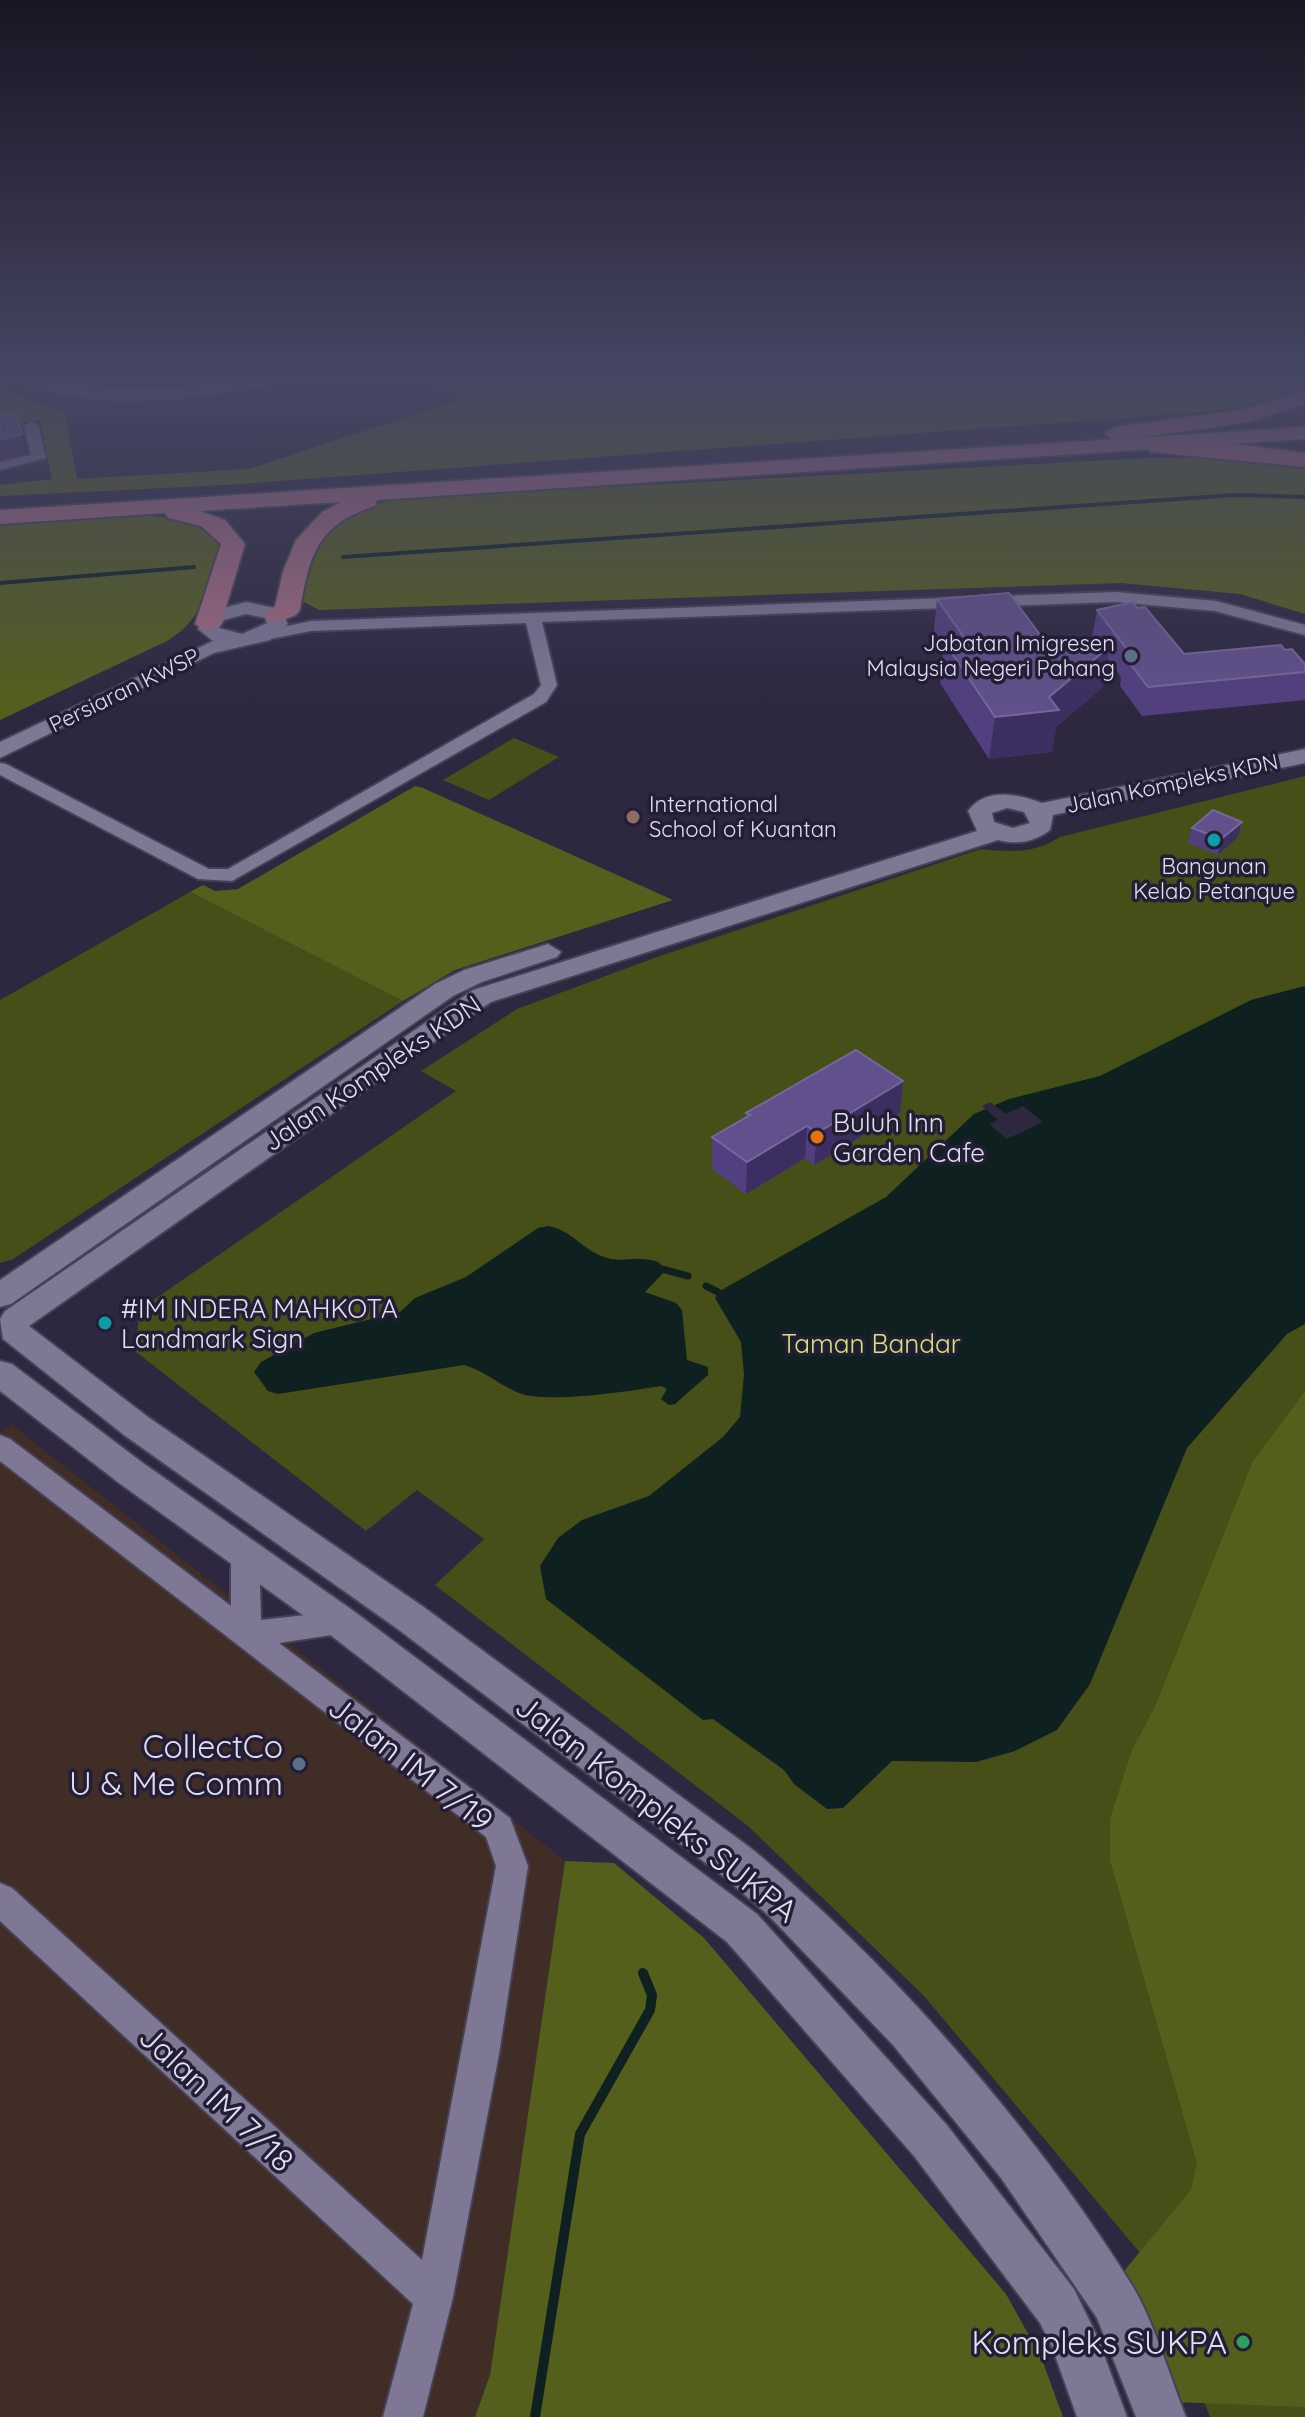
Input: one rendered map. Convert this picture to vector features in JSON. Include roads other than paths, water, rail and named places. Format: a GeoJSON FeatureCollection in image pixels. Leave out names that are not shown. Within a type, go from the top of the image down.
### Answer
{"type":"FeatureCollection","features":[{"type":"Feature","properties":{"kind":"main road"},"geometry":{"type":"LineString","coordinates":[[0,502],[221,490]]}},
{"type":"Feature","properties":{"kind":"main road"},"geometry":{"type":"LineString","coordinates":[[0,517],[424,490]]}},
{"type":"Feature","properties":{"kind":"main road"},"geometry":{"type":"LineString","coordinates":[[312,617],[281,612],[315,526],[357,503],[424,490]]}},
{"type":"Feature","properties":{"kind":"main road"},"geometry":{"type":"LineString","coordinates":[[113,510],[197,517],[227,531],[233,544],[208,626]]}},
{"type":"Feature","properties":{"kind":"street"},"geometry":{"type":"LineString","coordinates":[[312,617],[559,613],[1153,589],[1238,601],[1305,620]]}},
{"type":"Feature","properties":{"kind":"street"},"geometry":{"type":"LineString","coordinates":[[904,600],[1161,598],[1246,612],[1305,630]]}},
{"type":"Feature","properties":{"kind":"street","name":"Persiaran KWSP"},"geometry":{"type":"LineString","coordinates":[[0,733],[195,639],[216,616],[234,609],[281,612]]}},
{"type":"Feature","properties":{"kind":"street"},"geometry":{"type":"LineString","coordinates":[[255,637],[274,629],[281,612]]}},
{"type":"Feature","properties":{"kind":"street"},"geometry":{"type":"LineString","coordinates":[[255,637],[311,626],[533,618],[559,613]]}},
{"type":"Feature","properties":{"kind":"street"},"geometry":{"type":"LineString","coordinates":[[0,768],[205,875],[232,875],[540,698],[549,685],[533,618]]}},
{"type":"Feature","properties":{"kind":"street","name":"Persiaran KWSP"},"geometry":{"type":"LineString","coordinates":[[208,626],[220,637],[255,637]]}},
{"type":"Feature","properties":{"kind":"street","name":"Persiaran KWSP"},"geometry":{"type":"LineString","coordinates":[[0,751],[207,649],[255,637]]}},
{"type":"Feature","properties":{"kind":"street","name":"Jalan Kompleks KDN"},"geometry":{"type":"LineString","coordinates":[[1038,811],[1305,756]]}},
{"type":"Feature","properties":{"kind":"street"},"geometry":{"type":"LineString","coordinates":[[998,802],[1016,802],[1038,811],[1043,821],[1032,833],[988,826],[980,811],[998,802]]}},
{"type":"Feature","properties":{"kind":"street","name":"Jalan Kompleks KDN"},"geometry":{"type":"LineString","coordinates":[[6,1319],[472,988],[988,826]]}},
{"type":"Feature","properties":{"kind":"street","name":"Jalan Kompleks SUKPA"},"geometry":{"type":"LineString","coordinates":[[6,1319],[136,1426],[412,1619],[783,1901],[908,2030],[1017,2162],[1115,2302],[1161,2417]]}},
{"type":"Feature","properties":{"kind":"street","name":"Jalan Kompleks SUKPA"},"geometry":{"type":"LineString","coordinates":[[0,1373],[342,1623],[742,1928],[930,2140],[1057,2306],[1073,2336],[1102,2417]]}},
{"type":"Feature","properties":{"kind":"street","name":"Jalan IM 7/19"},"geometry":{"type":"LineString","coordinates":[[0,1446],[499,1828],[512,1866],[481,2054],[434,2297],[403,2417]]}},
{"type":"Feature","properties":{"kind":"street"},"geometry":{"type":"LineString","coordinates":[[245,1554],[246,1634],[342,1623]]}},
{"type":"Feature","properties":{"kind":"street","name":"Jalan IM 7/18"},"geometry":{"type":"LineString","coordinates":[[0,1899],[434,2297]]}},
{"type":"Feature","properties":{"kind":"waterway"},"geometry":{"type":"LineString","coordinates":[[343,557],[1235,495],[1305,497]]}},
{"type":"Feature","properties":{"kind":"waterway"},"geometry":{"type":"LineString","coordinates":[[0,583],[194,567]]}},
{"type":"Feature","properties":{"kind":"waterway"},"geometry":{"type":"LineString","coordinates":[[662,1269],[688,1276]]}},
{"type":"Feature","properties":{"kind":"waterway"},"geometry":{"type":"LineString","coordinates":[[706,1286],[718,1292]]}},
{"type":"Feature","properties":{"kind":"waterway"},"geometry":{"type":"LineString","coordinates":[[535,2417],[580,2134],[650,2010],[652,1995],[643,1973]]}},
{"type":"Feature","properties":{"kind":"place","name":"Jabatan Imigresen Malaysia Negeri Pahang"},"geometry":{"type":"Point","coordinates":[1131,656]}},
{"type":"Feature","properties":{"kind":"place","name":"International School of Kuantan"},"geometry":{"type":"Point","coordinates":[633,817]}},
{"type":"Feature","properties":{"kind":"place","name":"Bangunan Kelab Petanque"},"geometry":{"type":"Point","coordinates":[1214,840]}},
{"type":"Feature","properties":{"kind":"place","name":"Buluh Inn Garden Cafe"},"geometry":{"type":"Point","coordinates":[817,1137]}},
{"type":"Feature","properties":{"kind":"place","name":"#IM INDERA MAHKOTA Landmark Sign"},"geometry":{"type":"Point","coordinates":[105,1323]}},
{"type":"Feature","properties":{"kind":"place","name":"CollectCo U & Me Comm"},"geometry":{"type":"Point","coordinates":[299,1764]}},
{"type":"Feature","properties":{"kind":"place","name":"Kompleks SUKPA"},"geometry":{"type":"Point","coordinates":[1243,2342]}},
{"type":"Feature","properties":{"kind":"park label","name":"Taman Bandar"},"geometry":{"type":"Point","coordinates":[871,1343]}}]}
